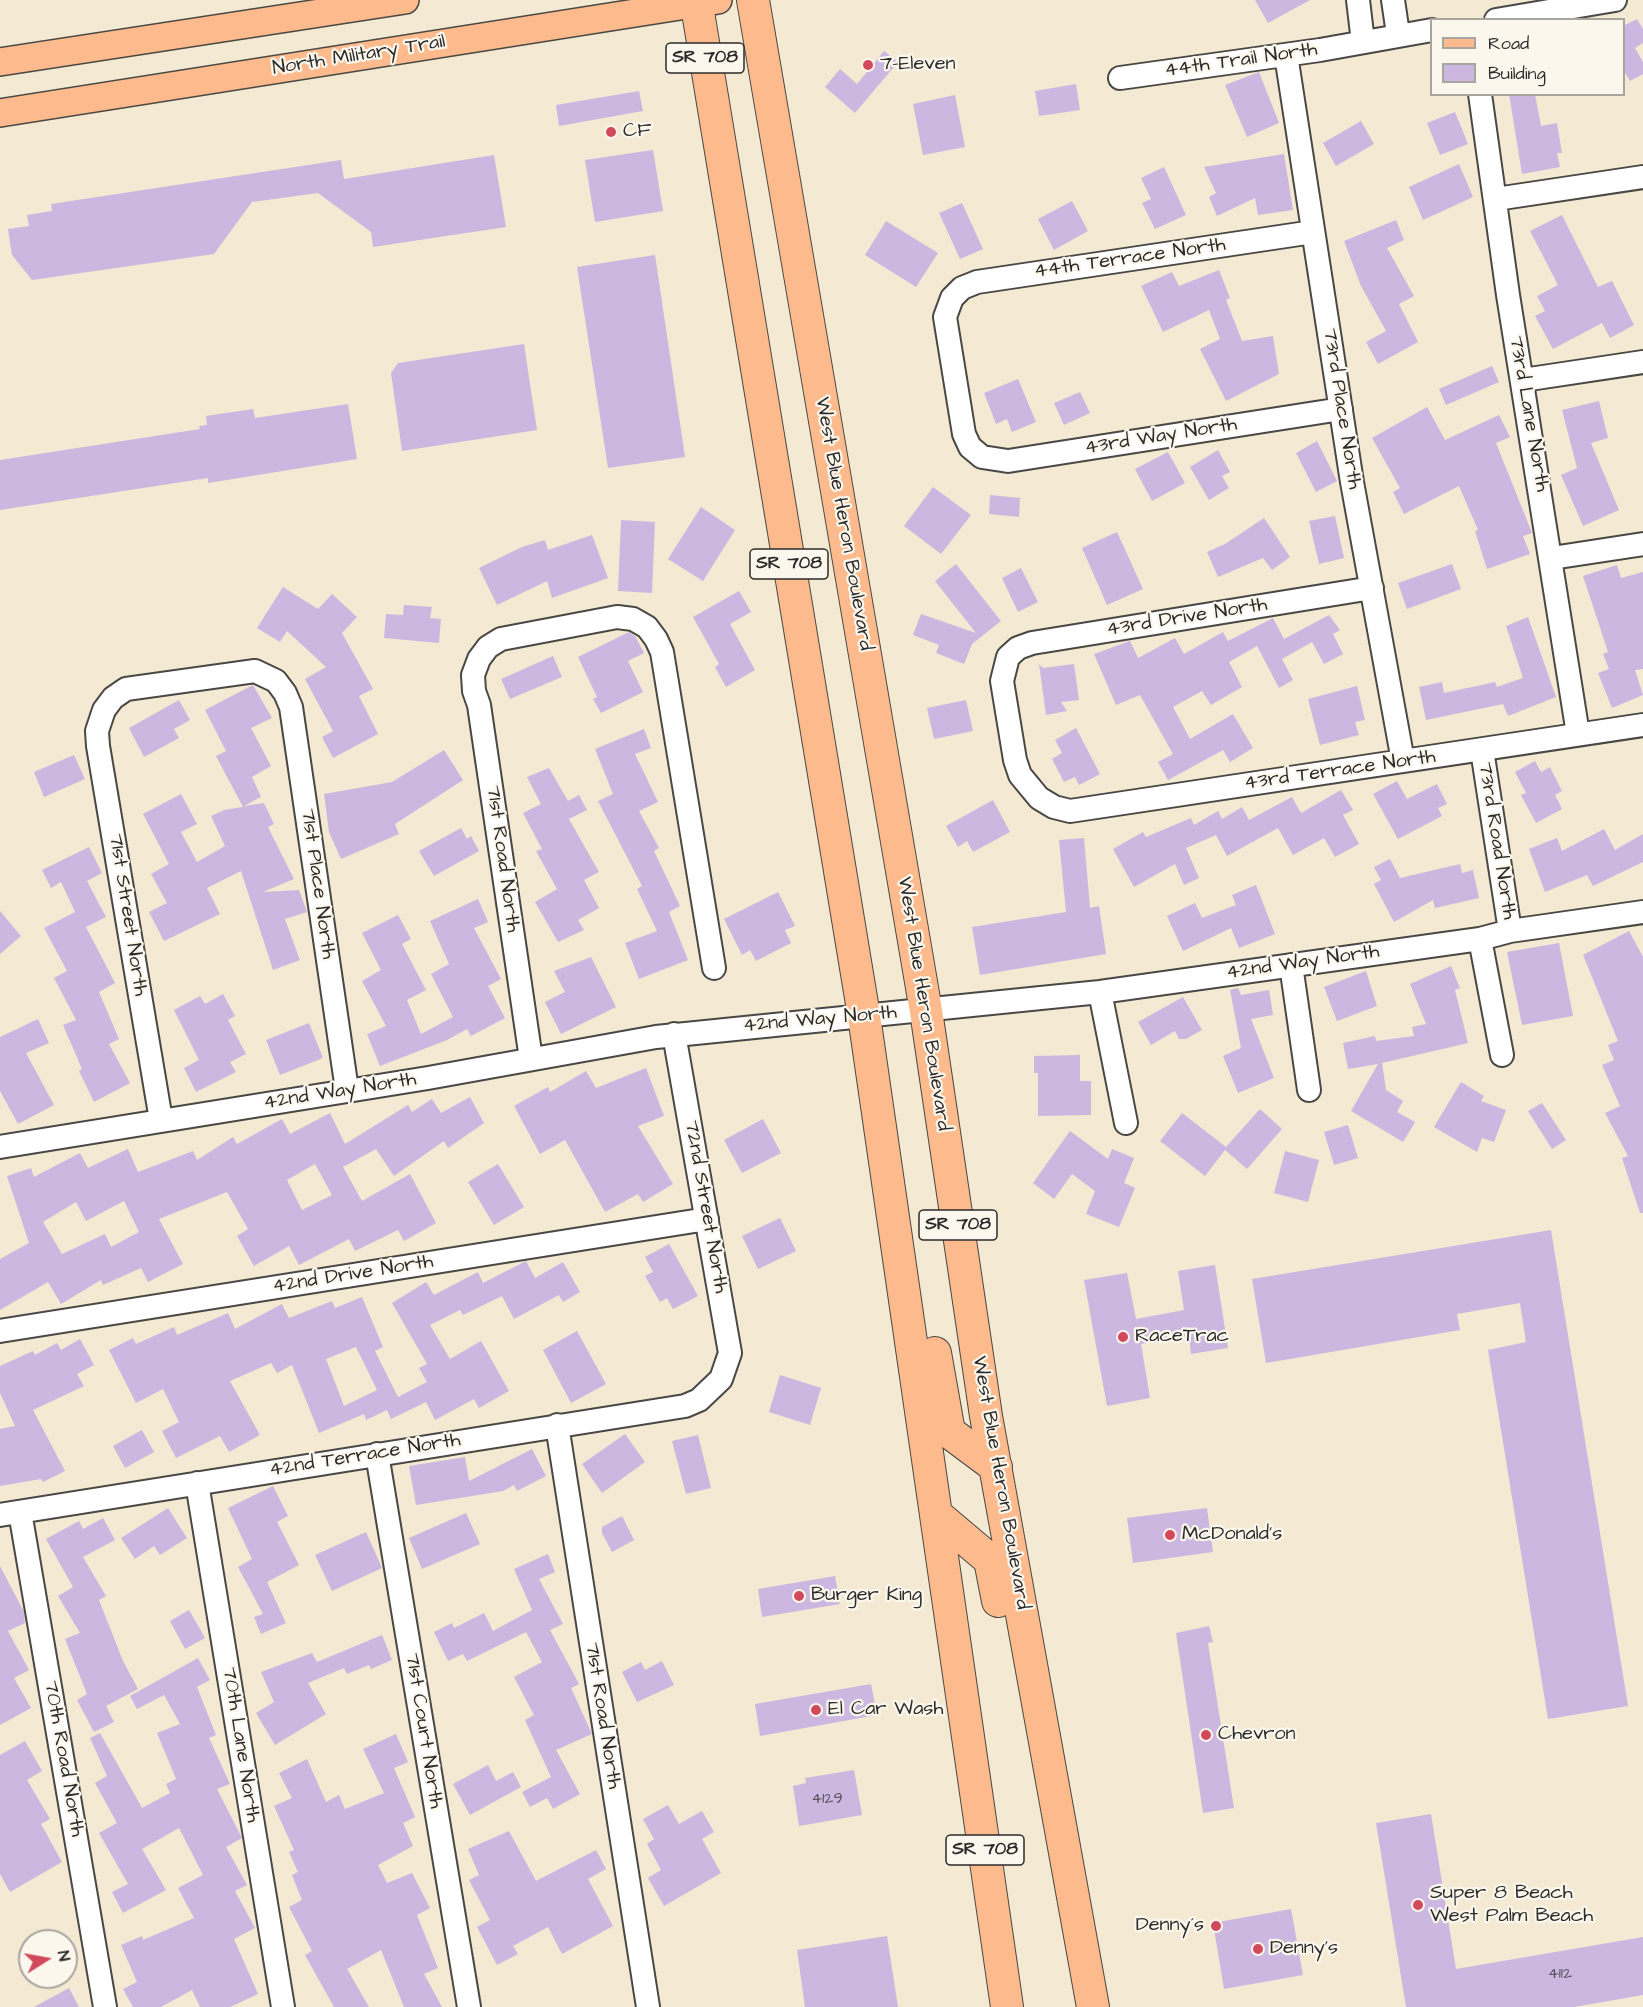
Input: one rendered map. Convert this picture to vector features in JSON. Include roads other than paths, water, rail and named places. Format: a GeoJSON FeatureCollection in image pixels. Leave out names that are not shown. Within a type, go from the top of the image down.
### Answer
{"type":"FeatureCollection","features":[{"type":"Feature","properties":{"kind":"highway","name":"West Blue Heron Boulevard"},"geometry":{"type":"LineString","coordinates":[[753,0],[926,1011],[996,1467],[1094,2007]]}},
{"type":"Feature","properties":{"kind":"highway","name":"SR 708"},"geometry":{"type":"LineString","coordinates":[[703,1],[864,1016],[938,1516],[1007,2007]]}},
{"type":"Feature","properties":{"kind":"highway"},"geometry":{"type":"LineString","coordinates":[[897,1240],[926,1298],[949,1432],[996,1467]]}},
{"type":"Feature","properties":{"kind":"highway"},"geometry":{"type":"LineString","coordinates":[[938,1516],[990,1560],[1019,1718],[1043,1728]]}},
{"type":"Feature","properties":{"kind":"main road"},"geometry":{"type":"LineString","coordinates":[[0,62],[405,0]]}},
{"type":"Feature","properties":{"kind":"main road","name":"North Military Trail"},"geometry":{"type":"LineString","coordinates":[[0,113],[703,1]]}},
{"type":"Feature","properties":{"kind":"street"},"geometry":{"type":"LineString","coordinates":[[1358,0],[1363,42]]}},
{"type":"Feature","properties":{"kind":"street"},"geometry":{"type":"LineString","coordinates":[[1393,0],[1398,34]]}},
{"type":"Feature","properties":{"kind":"street"},"geometry":{"type":"LineString","coordinates":[[1508,18],[1615,0]]}},
{"type":"Feature","properties":{"kind":"street","name":"44th Trail North"},"geometry":{"type":"LineString","coordinates":[[1120,78],[1286,55],[1430,30]]}},
{"type":"Feature","properties":{"kind":"street","name":"73rd Place North"},"geometry":{"type":"LineString","coordinates":[[1286,55],[1341,409],[1403,761]]}},
{"type":"Feature","properties":{"kind":"street","name":"73rd Lane North"},"geometry":{"type":"LineString","coordinates":[[1480,96],[1578,734]]}},
{"type":"Feature","properties":{"kind":"street"},"geometry":{"type":"LineString","coordinates":[[1496,199],[1643,177]]}},
{"type":"Feature","properties":{"kind":"street","name":"44th Terrace North"},"geometry":{"type":"LineString","coordinates":[[982,457],[970,447],[964,434],[945,317],[952,298],[962,288],[977,282],[1313,232]]}},
{"type":"Feature","properties":{"kind":"street"},"geometry":{"type":"LineString","coordinates":[[1523,380],[1643,362]]}},
{"type":"Feature","properties":{"kind":"street","name":"43rd Way North"},"geometry":{"type":"LineString","coordinates":[[982,457],[1008,461],[1341,409]]}},
{"type":"Feature","properties":{"kind":"street"},"geometry":{"type":"LineString","coordinates":[[1552,558],[1643,544]]}},
{"type":"Feature","properties":{"kind":"street","name":"43rd Drive North"},"geometry":{"type":"LineString","coordinates":[[1039,798],[1028,788],[1015,760],[1002,681],[1008,657],[1018,648],[1032,643],[1372,588]]}},
{"type":"Feature","properties":{"kind":"street","name":"71st Road North"},"geometry":{"type":"LineString","coordinates":[[531,1059],[479,705],[474,691],[474,675],[479,659],[488,647],[501,639],[617,617],[633,619],[647,627],[656,639],[662,652],[714,968]]}},
{"type":"Feature","properties":{"kind":"street","name":"71st Street North"},"geometry":{"type":"LineString","coordinates":[[161,1120],[97,731],[104,710],[113,698],[126,689],[255,671],[276,681]]}},
{"type":"Feature","properties":{"kind":"street","name":"71st Place North"},"geometry":{"type":"LineString","coordinates":[[276,681],[291,707],[347,1090]]}},
{"type":"Feature","properties":{"kind":"street","name":"43rd Terrace North"},"geometry":{"type":"LineString","coordinates":[[1039,798],[1054,807],[1070,811],[1643,725]]}},
{"type":"Feature","properties":{"kind":"street","name":"73rd Road North"},"geometry":{"type":"LineString","coordinates":[[1482,750],[1510,931]]}},
{"type":"Feature","properties":{"kind":"street","name":"42nd Way North"},"geometry":{"type":"LineString","coordinates":[[0,1147],[674,1034],[926,1011],[1100,992],[1480,939],[1510,931],[1643,912]]}},
{"type":"Feature","properties":{"kind":"street","name":"73rd Road North"},"geometry":{"type":"LineString","coordinates":[[1480,939],[1502,1055]]}},
{"type":"Feature","properties":{"kind":"street"},"geometry":{"type":"LineString","coordinates":[[1290,965],[1309,1090]]}},
{"type":"Feature","properties":{"kind":"street"},"geometry":{"type":"LineString","coordinates":[[1100,992],[1126,1123]]}},
{"type":"Feature","properties":{"kind":"street","name":"72nd Street North"},"geometry":{"type":"LineString","coordinates":[[674,1034],[730,1353],[721,1379]]}},
{"type":"Feature","properties":{"kind":"street","name":"42nd Drive North"},"geometry":{"type":"LineString","coordinates":[[0,1331],[707,1219]]}},
{"type":"Feature","properties":{"kind":"street","name":"42nd Terrace North"},"geometry":{"type":"LineString","coordinates":[[10,1514],[685,1406],[699,1400],[721,1379]]}},
{"type":"Feature","properties":{"kind":"street","name":"71st Road North"},"geometry":{"type":"LineString","coordinates":[[556,1425],[648,2007]]}},
{"type":"Feature","properties":{"kind":"street","name":"71st Court North"},"geometry":{"type":"LineString","coordinates":[[377,1454],[469,2007]]}},
{"type":"Feature","properties":{"kind":"street","name":"70th Lane North"},"geometry":{"type":"LineString","coordinates":[[196,1483],[283,2007]]}},
{"type":"Feature","properties":{"kind":"street","name":"70th Road North"},"geometry":{"type":"LineString","coordinates":[[10,1514],[105,2007]]}},
{"type":"Feature","properties":{"kind":"place","name":"7-Eleven"},"geometry":{"type":"Point","coordinates":[868,65]}},
{"type":"Feature","properties":{"kind":"place","name":"CF"},"geometry":{"type":"Point","coordinates":[611,132]}},
{"type":"Feature","properties":{"kind":"place","name":"RaceTrac"},"geometry":{"type":"Point","coordinates":[1123,1337]}},
{"type":"Feature","properties":{"kind":"place","name":"McDonald's"},"geometry":{"type":"Point","coordinates":[1170,1535]}},
{"type":"Feature","properties":{"kind":"place","name":"Burger King"},"geometry":{"type":"Point","coordinates":[799,1596]}},
{"type":"Feature","properties":{"kind":"place","name":"El Car Wash"},"geometry":{"type":"Point","coordinates":[816,1710]}},
{"type":"Feature","properties":{"kind":"place","name":"Chevron"},"geometry":{"type":"Point","coordinates":[1206,1735]}},
{"type":"Feature","properties":{"kind":"place","name":"Super 8 Beach West Palm Beach"},"geometry":{"type":"Point","coordinates":[1418,1905]}},
{"type":"Feature","properties":{"kind":"place","name":"Denny´s"},"geometry":{"type":"Point","coordinates":[1216,1926]}},
{"type":"Feature","properties":{"kind":"place","name":"Denny's"},"geometry":{"type":"Point","coordinates":[1258,1949]}}]}
